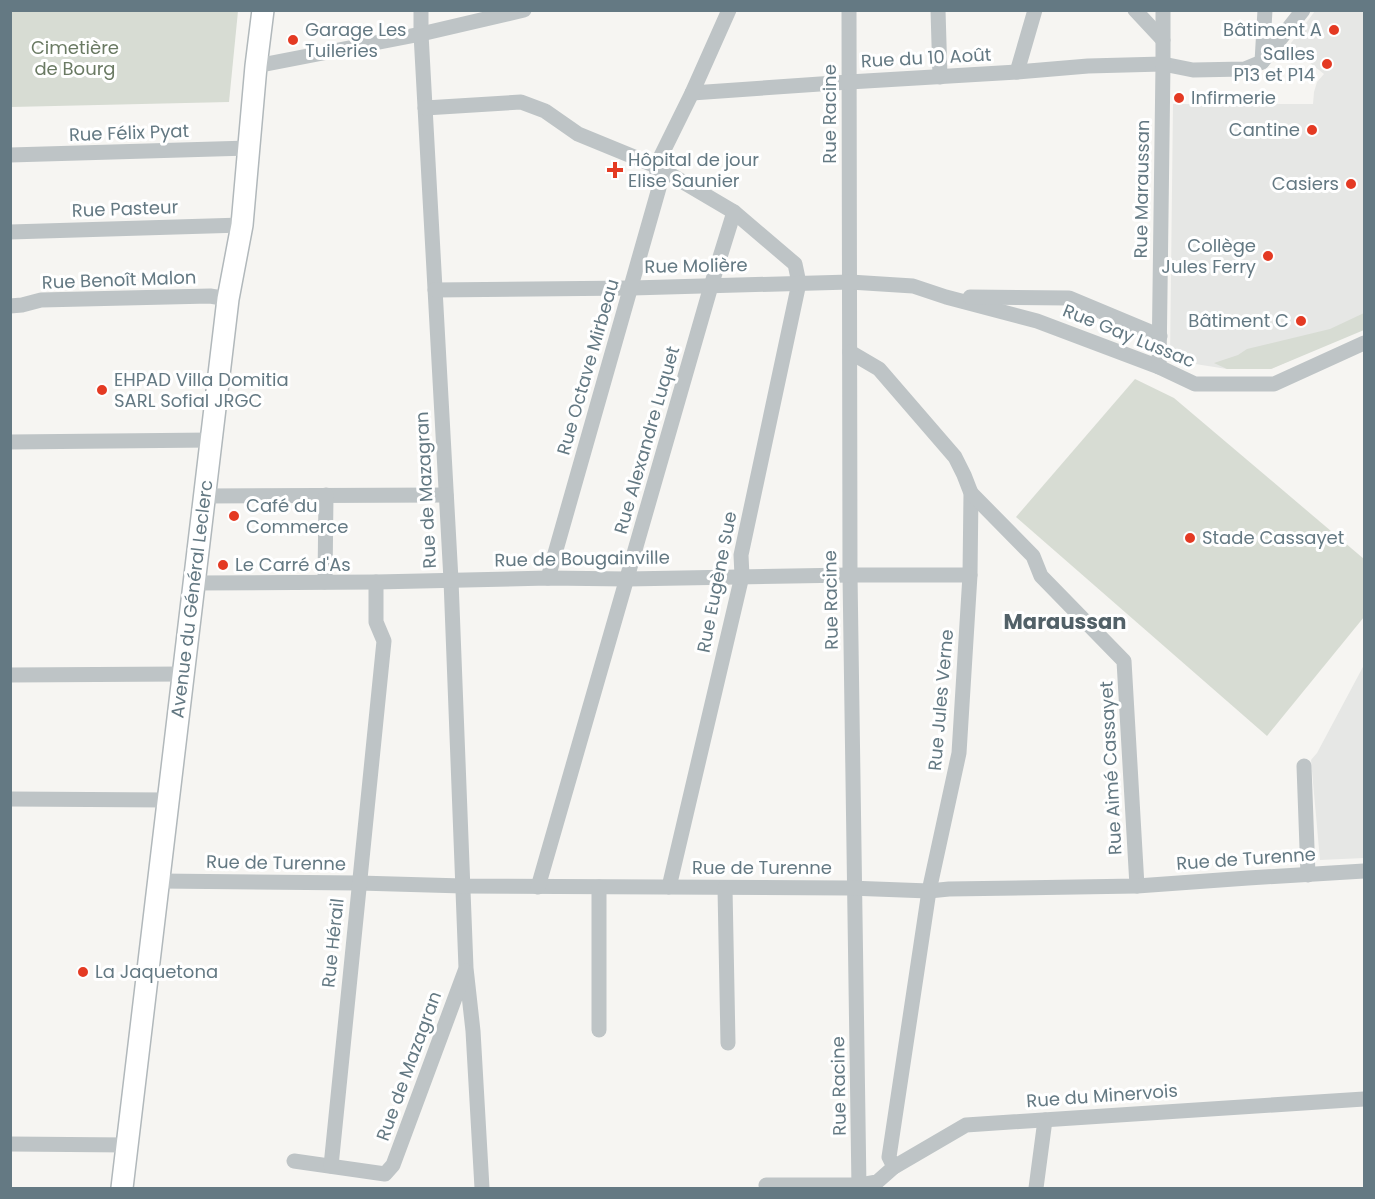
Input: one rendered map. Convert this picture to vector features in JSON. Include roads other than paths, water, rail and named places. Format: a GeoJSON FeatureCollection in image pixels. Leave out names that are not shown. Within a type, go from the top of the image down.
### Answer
{"type":"FeatureCollection","features":[{"type":"Feature","properties":{"kind":"main road","name":"Avenue du Général Leclerc"},"geometry":{"type":"LineString","coordinates":[[122,1188],[228,299],[242,225],[263,10]]}},
{"type":"Feature","properties":{"kind":"street","name":"Rue de Mazagran"},"geometry":{"type":"LineString","coordinates":[[421,10],[451,580],[466,968],[473,1030],[482,1188]]}},
{"type":"Feature","properties":{"kind":"street"},"geometry":{"type":"LineString","coordinates":[[256,66],[421,34],[524,10]]}},
{"type":"Feature","properties":{"kind":"street"},"geometry":{"type":"LineString","coordinates":[[656,166],[729,10]]}},
{"type":"Feature","properties":{"kind":"street","name":"Rue Racine"},"geometry":{"type":"LineString","coordinates":[[849,10],[850,574],[860,1187]]}},
{"type":"Feature","properties":{"kind":"street"},"geometry":{"type":"LineString","coordinates":[[938,10],[940,76]]}},
{"type":"Feature","properties":{"kind":"street"},"geometry":{"type":"LineString","coordinates":[[1017,72],[1035,10]]}},
{"type":"Feature","properties":{"kind":"street"},"geometry":{"type":"LineString","coordinates":[[1135,10],[1163,40]]}},
{"type":"Feature","properties":{"kind":"street","name":"Rue Maraussan"},"geometry":{"type":"LineString","coordinates":[[1159,367],[1163,10]]}},
{"type":"Feature","properties":{"kind":"street"},"geometry":{"type":"LineString","coordinates":[[1262,62],[1265,10]]}},
{"type":"Feature","properties":{"kind":"street"},"geometry":{"type":"LineString","coordinates":[[1262,62],[1303,10]]}},
{"type":"Feature","properties":{"kind":"street","name":"Rue du 10 Août"},"geometry":{"type":"LineString","coordinates":[[692,93],[1088,66],[1163,64],[1193,70],[1245,69],[1262,62]]}},
{"type":"Feature","properties":{"kind":"street"},"geometry":{"type":"LineString","coordinates":[[425,108],[521,102],[545,111],[578,134],[656,166],[734,212],[795,264],[799,283]]}},
{"type":"Feature","properties":{"kind":"street","name":"Rue Félix Pyat"},"geometry":{"type":"LineString","coordinates":[[10,155],[249,148]]}},
{"type":"Feature","properties":{"kind":"street","name":"Rue Octave Mirbeau"},"geometry":{"type":"LineString","coordinates":[[548,578],[659,188],[656,166]]}},
{"type":"Feature","properties":{"kind":"street","name":"Rue Alexandre Luquet"},"geometry":{"type":"LineString","coordinates":[[538,887],[734,212]]}},
{"type":"Feature","properties":{"kind":"street","name":"Rue Pasteur"},"geometry":{"type":"LineString","coordinates":[[10,232],[242,225]]}},
{"type":"Feature","properties":{"kind":"street","name":"Rue Gay Lussac"},"geometry":{"type":"LineString","coordinates":[[849,282],[913,286],[1037,321],[1159,367],[1195,384],[1274,384],[1365,342]]}},
{"type":"Feature","properties":{"kind":"street","name":"Rue Molière"},"geometry":{"type":"LineString","coordinates":[[435,290],[632,288],[849,282]]}},
{"type":"Feature","properties":{"kind":"street","name":"Rue Eugène Sue"},"geometry":{"type":"LineString","coordinates":[[669,887],[742,576],[741,555],[799,283]]}},
{"type":"Feature","properties":{"kind":"street","name":"Rue Benoît Malon"},"geometry":{"type":"LineString","coordinates":[[10,306],[41,300],[210,296],[228,299]]}},
{"type":"Feature","properties":{"kind":"street","name":"Rue Gay Lussac"},"geometry":{"type":"LineString","coordinates":[[946,297],[1069,298],[1160,336]]}},
{"type":"Feature","properties":{"kind":"street","name":"Rue Jules Verne"},"geometry":{"type":"LineString","coordinates":[[849,352],[879,369],[956,457],[971,493],[970,575],[959,753],[929,891],[889,1157],[894,1167]]}},
{"type":"Feature","properties":{"kind":"street"},"geometry":{"type":"LineString","coordinates":[[10,442],[211,440]]}},
{"type":"Feature","properties":{"kind":"street","name":"Rue Aimé Cassayet"},"geometry":{"type":"LineString","coordinates":[[971,493],[1033,556],[1041,576],[1124,661],[1137,886]]}},
{"type":"Feature","properties":{"kind":"street"},"geometry":{"type":"LineString","coordinates":[[325,582],[326,495]]}},
{"type":"Feature","properties":{"kind":"street"},"geometry":{"type":"LineString","coordinates":[[205,496],[446,495]]}},
{"type":"Feature","properties":{"kind":"street","name":"Rue de Bougainville"},"geometry":{"type":"LineString","coordinates":[[194,584],[850,574],[970,575]]}},
{"type":"Feature","properties":{"kind":"street","name":"Rue Hérail"},"geometry":{"type":"LineString","coordinates":[[331,1166],[384,641],[376,622],[376,582]]}},
{"type":"Feature","properties":{"kind":"street"},"geometry":{"type":"LineString","coordinates":[[10,675],[183,674]]}},
{"type":"Feature","properties":{"kind":"street"},"geometry":{"type":"LineString","coordinates":[[1304,766],[1308,875]]}},
{"type":"Feature","properties":{"kind":"street"},"geometry":{"type":"LineString","coordinates":[[10,799],[168,800]]}},
{"type":"Feature","properties":{"kind":"street","name":"Rue de Turenne"},"geometry":{"type":"LineString","coordinates":[[159,881],[538,887],[855,888],[929,891],[1137,886],[1365,871]]}},
{"type":"Feature","properties":{"kind":"street"},"geometry":{"type":"LineString","coordinates":[[599,887],[599,1030]]}},
{"type":"Feature","properties":{"kind":"street"},"geometry":{"type":"LineString","coordinates":[[725,888],[728,1043]]}},
{"type":"Feature","properties":{"kind":"street","name":"Rue de Mazagran"},"geometry":{"type":"LineString","coordinates":[[331,1166],[385,1174],[393,1165],[466,968]]}},
{"type":"Feature","properties":{"kind":"street","name":"Rue du Minervois"},"geometry":{"type":"LineString","coordinates":[[860,1187],[876,1182],[894,1167],[966,1125],[1365,1099]]}},
{"type":"Feature","properties":{"kind":"street"},"geometry":{"type":"LineString","coordinates":[[1036,1188],[1045,1120]]}},
{"type":"Feature","properties":{"kind":"street"},"geometry":{"type":"LineString","coordinates":[[10,1144],[128,1145]]}},
{"type":"Feature","properties":{"kind":"street"},"geometry":{"type":"LineString","coordinates":[[294,1161],[331,1166]]}},
{"type":"Feature","properties":{"kind":"street"},"geometry":{"type":"LineString","coordinates":[[767,1188],[766,1185],[860,1187]]}},
{"type":"Feature","properties":{"kind":"place","name":"Bâtiment A"},"geometry":{"type":"Point","coordinates":[1334,30]}},
{"type":"Feature","properties":{"kind":"place","name":"Garage Les Tuileries"},"geometry":{"type":"Point","coordinates":[293,40]}},
{"type":"Feature","properties":{"kind":"place","name":"Salles P13 et P14"},"geometry":{"type":"Point","coordinates":[1327,64]}},
{"type":"Feature","properties":{"kind":"place","name":"Infirmerie"},"geometry":{"type":"Point","coordinates":[1179,98]}},
{"type":"Feature","properties":{"kind":"place","name":"Cantine"},"geometry":{"type":"Point","coordinates":[1312,130]}},
{"type":"Feature","properties":{"kind":"place","name":"Hôpital de jour Elise Saunier"},"geometry":{"type":"Point","coordinates":[615,170]}},
{"type":"Feature","properties":{"kind":"place","name":"Casiers"},"geometry":{"type":"Point","coordinates":[1351,184]}},
{"type":"Feature","properties":{"kind":"place","name":"Collège Jules Ferry"},"geometry":{"type":"Point","coordinates":[1268,256]}},
{"type":"Feature","properties":{"kind":"place","name":"Bâtiment C"},"geometry":{"type":"Point","coordinates":[1301,321]}},
{"type":"Feature","properties":{"kind":"place","name":"EHPAD Villa Domitia SARL Sofial JRGC"},"geometry":{"type":"Point","coordinates":[102,390]}},
{"type":"Feature","properties":{"kind":"place","name":"Café du Commerce"},"geometry":{"type":"Point","coordinates":[234,516]}},
{"type":"Feature","properties":{"kind":"place","name":"Stade Cassayet"},"geometry":{"type":"Point","coordinates":[1190,538]}},
{"type":"Feature","properties":{"kind":"place","name":"Le Carré d'As"},"geometry":{"type":"Point","coordinates":[223,565]}},
{"type":"Feature","properties":{"kind":"place","name":"La Jaquetona"},"geometry":{"type":"Point","coordinates":[83,972]}},
{"type":"Feature","properties":{"kind":"district","name":"Maraussan"},"geometry":{"type":"Point","coordinates":[1065,622]}},
{"type":"Feature","properties":{"kind":"park label","name":"Cimetière de Bourg"},"geometry":{"type":"Point","coordinates":[75,58]}}]}
